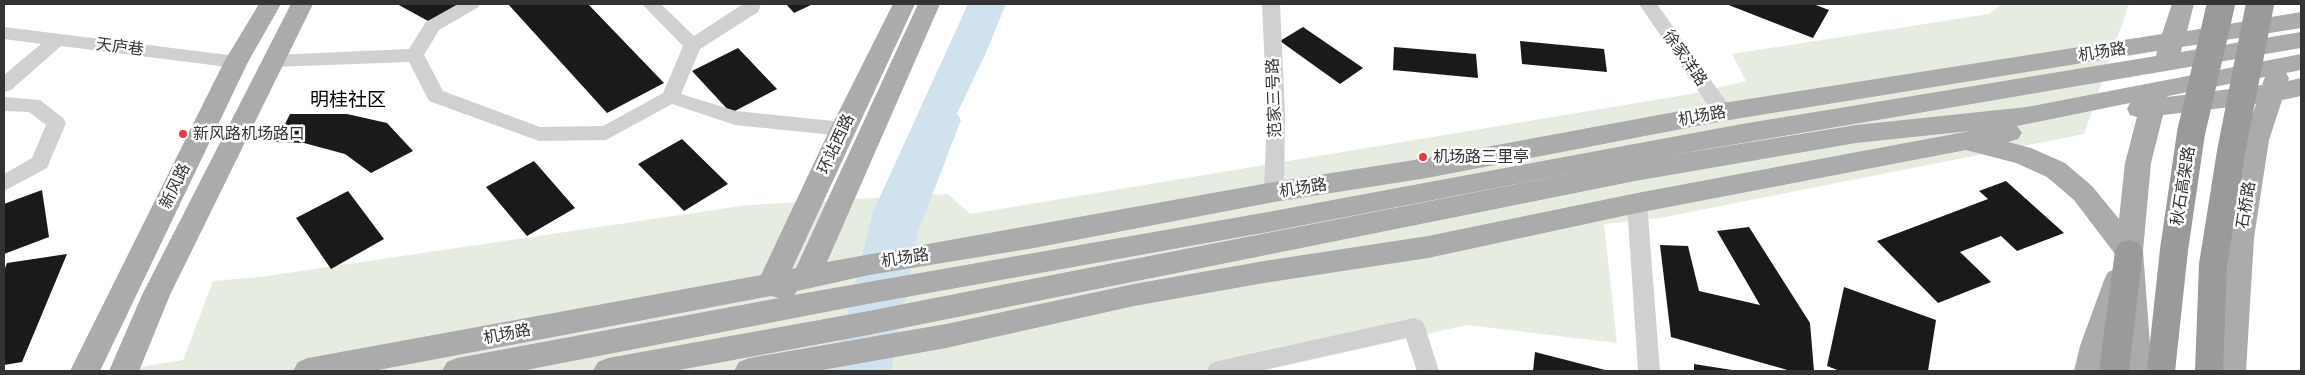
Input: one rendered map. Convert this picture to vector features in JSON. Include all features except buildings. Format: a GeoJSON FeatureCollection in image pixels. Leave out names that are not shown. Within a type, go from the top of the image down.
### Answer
{"type":"FeatureCollection","features":[{"type":"Feature","properties":{"kind":"highway","name":"秋石高架路"},"geometry":{"type":"LineString","coordinates":[[2162,371],[2174,250],[2191,133],[2222,4]]}},
{"type":"Feature","properties":{"kind":"highway"},"geometry":{"type":"LineString","coordinates":[[2209,371],[2213,265],[2231,152],[2260,4]]}},
{"type":"Feature","properties":{"kind":"highway"},"geometry":{"type":"LineString","coordinates":[[2114,371],[2129,251]]}},
{"type":"Feature","properties":{"kind":"main road","name":"新风路"},"geometry":{"type":"LineString","coordinates":[[85,371],[236,62],[270,4]]}},
{"type":"Feature","properties":{"kind":"main road","name":"新风路"},"geometry":{"type":"LineString","coordinates":[[124,371],[156,296],[302,4]]}},
{"type":"Feature","properties":{"kind":"main road","name":"环站西路"},"geometry":{"type":"LineString","coordinates":[[771,285],[843,129],[904,4]]}},
{"type":"Feature","properties":{"kind":"main road","name":"环站西路"},"geometry":{"type":"LineString","coordinates":[[806,277],[929,4]]}},
{"type":"Feature","properties":{"kind":"main road"},"geometry":{"type":"LineString","coordinates":[[2137,371],[2129,251],[2138,163],[2183,4]]}},
{"type":"Feature","properties":{"kind":"main road","name":"机场路"},"geometry":{"type":"LineString","coordinates":[[308,371],[771,285],[869,264],[1034,237],[1274,192],[1427,168],[1723,112],[1846,94],[2293,36]]}},
{"type":"Feature","properties":{"kind":"main road"},"geometry":{"type":"LineString","coordinates":[[945,322],[1134,295],[1264,272],[1428,247],[1637,203],[1957,143],[2155,98],[2293,36]]}},
{"type":"Feature","properties":{"kind":"main road","name":"石桥路"},"geometry":{"type":"LineString","coordinates":[[2231,371],[2240,238],[2256,140],[2293,36]]}},
{"type":"Feature","properties":{"kind":"main road","name":"机场路"},"geometry":{"type":"LineString","coordinates":[[457,371],[848,297],[1742,133],[2170,51]]}},
{"type":"Feature","properties":{"kind":"main road"},"geometry":{"type":"LineString","coordinates":[[608,371],[854,339],[945,322],[1635,171],[1856,134],[2027,116],[2155,98],[2272,93],[2301,87]]}},
{"type":"Feature","properties":{"kind":"main road"},"geometry":{"type":"LineString","coordinates":[[1820,169],[1856,134]]}},
{"type":"Feature","properties":{"kind":"main road"},"geometry":{"type":"LineString","coordinates":[[1957,143],[1990,147],[2022,155],[2056,170],[2083,192],[2129,251]]}},
{"type":"Feature","properties":{"kind":"main road"},"geometry":{"type":"LineString","coordinates":[[2089,371],[2095,346],[2129,251]]}},
{"type":"Feature","properties":{"kind":"main road"},"geometry":{"type":"LineString","coordinates":[[771,285],[848,297]]}},
{"type":"Feature","properties":{"kind":"main road"},"geometry":{"type":"LineString","coordinates":[[749,371],[854,339]]}},
{"type":"Feature","properties":{"kind":"street"},"geometry":{"type":"LineString","coordinates":[[415,55],[432,26],[471,4]]}},
{"type":"Feature","properties":{"kind":"street"},"geometry":{"type":"LineString","coordinates":[[651,4],[693,45]]}},
{"type":"Feature","properties":{"kind":"street"},"geometry":{"type":"LineString","coordinates":[[415,55],[436,96],[539,134],[606,133],[670,98],[693,45],[752,8],[752,4]]}},
{"type":"Feature","properties":{"kind":"street","name":"范家三号路"},"geometry":{"type":"LineString","coordinates":[[1271,4],[1276,114],[1274,192]]}},
{"type":"Feature","properties":{"kind":"street","name":"徐家洋路"},"geometry":{"type":"LineString","coordinates":[[1648,4],[1723,112]]}},
{"type":"Feature","properties":{"kind":"street","name":"天庐巷"},"geometry":{"type":"LineString","coordinates":[[4,33],[236,62]]}},
{"type":"Feature","properties":{"kind":"street"},"geometry":{"type":"LineString","coordinates":[[4,85],[58,39]]}},
{"type":"Feature","properties":{"kind":"street"},"geometry":{"type":"LineString","coordinates":[[273,61],[415,55]]}},
{"type":"Feature","properties":{"kind":"street"},"geometry":{"type":"LineString","coordinates":[[670,98],[735,118],[843,129]]}},
{"type":"Feature","properties":{"kind":"street"},"geometry":{"type":"LineString","coordinates":[[4,104],[33,106],[56,123],[40,163],[4,184]]}},
{"type":"Feature","properties":{"kind":"street"},"geometry":{"type":"LineString","coordinates":[[1637,203],[1649,371]]}},
{"type":"Feature","properties":{"kind":"street"},"geometry":{"type":"LineString","coordinates":[[1232,370],[1414,327],[1428,371]]}},
{"type":"Feature","properties":{"kind":"shaded area"},"geometry":{"type":"Polygon","coordinates":[[[2002,4],[2129,4],[2084,134],[1665,217],[1604,224],[1617,343],[1467,325],[1262,371],[116,371],[183,360],[213,281],[260,277],[748,205],[948,194],[970,214],[1691,94],[1746,81],[1732,54],[1989,14],[2002,4]]]}},
{"type":"Feature","properties":{"kind":"water"},"geometry":{"type":"Polygon","coordinates":[[[968,4],[1006,4],[985,55],[896,240],[878,371],[833,371],[873,212],[968,4]]]}},
{"type":"Feature","properties":{"kind":"waterway"},"geometry":{"type":"LineString","coordinates":[[879,371],[907,232],[951,120]]}},
{"type":"Feature","properties":{"kind":"place","name":"新风路机场路口"},"geometry":{"type":"Point","coordinates":[183,134]}},
{"type":"Feature","properties":{"kind":"place","name":"机场路三里亭"},"geometry":{"type":"Point","coordinates":[1423,157]}},
{"type":"Feature","properties":{"kind":"district","name":"明桂社区"},"geometry":{"type":"Point","coordinates":[348,100]}}]}
